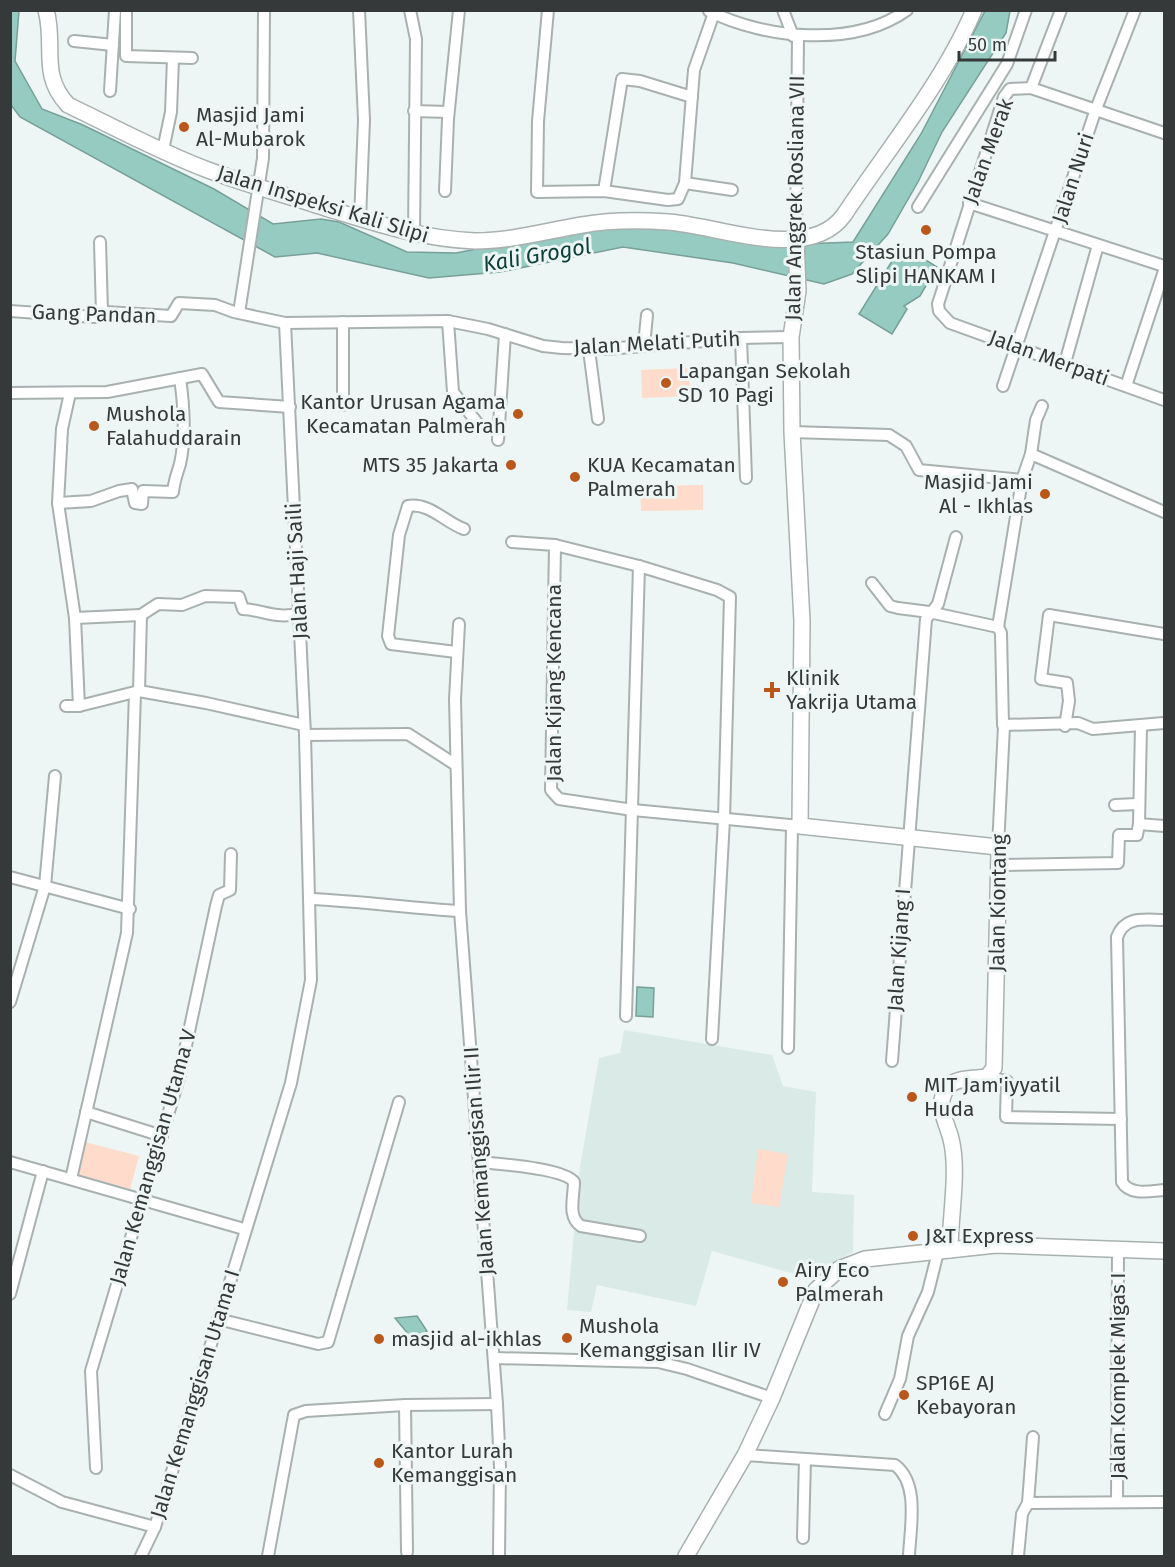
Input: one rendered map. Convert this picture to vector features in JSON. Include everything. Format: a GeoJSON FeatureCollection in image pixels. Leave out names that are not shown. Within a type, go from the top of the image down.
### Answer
{"type":"FeatureCollection","features":[{"type":"Feature","properties":{"kind":"street","name":"Jalan Inspeksi Kali Slipi"},"geometry":{"type":"LineString","coordinates":[[46,10],[48,58],[58,93],[69,105],[205,169],[360,219],[414,234],[460,240],[495,240],[585,224],[628,220],[670,222],[745,236],[796,241],[820,235],[835,227],[963,36],[974,10]]}},
{"type":"Feature","properties":{"kind":"street"},"geometry":{"type":"LineString","coordinates":[[110,91],[115,10]]}},
{"type":"Feature","properties":{"kind":"street"},"geometry":{"type":"LineString","coordinates":[[126,10],[126,56],[192,58]]}},
{"type":"Feature","properties":{"kind":"street"},"geometry":{"type":"LineString","coordinates":[[359,10],[364,112],[360,219]]}},
{"type":"Feature","properties":{"kind":"street"},"geometry":{"type":"LineString","coordinates":[[410,10],[416,39],[414,234]]}},
{"type":"Feature","properties":{"kind":"street"},"geometry":{"type":"LineString","coordinates":[[446,191],[448,112],[459,10]]}},
{"type":"Feature","properties":{"kind":"street"},"geometry":{"type":"LineString","coordinates":[[548,10],[538,121],[537,192],[603,191],[678,199],[686,183],[694,70],[716,12],[796,36],[864,30],[896,18],[907,10]]}},
{"type":"Feature","properties":{"kind":"street"},"geometry":{"type":"LineString","coordinates":[[783,10],[796,36]]}},
{"type":"Feature","properties":{"kind":"street"},"geometry":{"type":"LineString","coordinates":[[918,207],[1007,64],[1026,10]]}},
{"type":"Feature","properties":{"kind":"street","name":"Jalan Merak"},"geometry":{"type":"LineString","coordinates":[[939,311],[938,304],[1004,97],[1010,89],[1031,88],[1061,10]]}},
{"type":"Feature","properties":{"kind":"street","name":"Jalan Nuri"},"geometry":{"type":"LineString","coordinates":[[1003,386],[1096,109],[1135,10]]}},
{"type":"Feature","properties":{"kind":"street"},"geometry":{"type":"LineString","coordinates":[[239,313],[260,187],[265,117],[263,11]]}},
{"type":"Feature","properties":{"kind":"street","name":"Jalan Anggrek Rosliana VII"},"geometry":{"type":"LineString","coordinates":[[796,36],[798,291],[791,337],[792,432],[802,621],[796,826]]}},
{"type":"Feature","properties":{"kind":"street"},"geometry":{"type":"LineString","coordinates":[[74,41],[113,45]]}},
{"type":"Feature","properties":{"kind":"street"},"geometry":{"type":"LineString","coordinates":[[163,150],[171,112],[173,58]]}},
{"type":"Feature","properties":{"kind":"street"},"geometry":{"type":"LineString","coordinates":[[603,191],[622,79],[640,81],[692,98]]}},
{"type":"Feature","properties":{"kind":"street"},"geometry":{"type":"LineString","coordinates":[[1031,88],[1164,133]]}},
{"type":"Feature","properties":{"kind":"street"},"geometry":{"type":"LineString","coordinates":[[414,111],[448,112]]}},
{"type":"Feature","properties":{"kind":"street"},"geometry":{"type":"LineString","coordinates":[[686,183],[732,190]]}},
{"type":"Feature","properties":{"kind":"street"},"geometry":{"type":"LineString","coordinates":[[969,203],[1164,268],[1126,386]]}},
{"type":"Feature","properties":{"kind":"street"},"geometry":{"type":"LineString","coordinates":[[100,242],[102,313]]}},
{"type":"Feature","properties":{"kind":"street"},"geometry":{"type":"LineString","coordinates":[[1065,363],[1098,245]]}},
{"type":"Feature","properties":{"kind":"street","name":"Gang Pandan"},"geometry":{"type":"LineString","coordinates":[[10,311],[95,317],[102,313],[171,316],[179,303],[215,305],[239,313]]}},
{"type":"Feature","properties":{"kind":"street","name":"Jalan Merpati"},"geometry":{"type":"LineString","coordinates":[[939,311],[950,324],[1164,400]]}},
{"type":"Feature","properties":{"kind":"street","name":"Jalan Melati Putih"},"geometry":{"type":"LineString","coordinates":[[239,313],[285,322],[448,321],[505,334],[543,346],[589,350],[741,338],[791,337]]}},
{"type":"Feature","properties":{"kind":"street"},"geometry":{"type":"LineString","coordinates":[[644,345],[647,315]]}},
{"type":"Feature","properties":{"kind":"street"},"geometry":{"type":"LineString","coordinates":[[448,321],[453,392],[479,425]]}},
{"type":"Feature","properties":{"kind":"street","name":"Jalan Haji Saili"},"geometry":{"type":"LineString","coordinates":[[285,322],[305,730]]}},
{"type":"Feature","properties":{"kind":"street"},"geometry":{"type":"LineString","coordinates":[[343,405],[344,322]]}},
{"type":"Feature","properties":{"kind":"street"},"geometry":{"type":"LineString","coordinates":[[498,440],[505,334]]}},
{"type":"Feature","properties":{"kind":"street"},"geometry":{"type":"LineString","coordinates":[[741,338],[746,478]]}},
{"type":"Feature","properties":{"kind":"street"},"geometry":{"type":"LineString","coordinates":[[589,350],[598,419]]}},
{"type":"Feature","properties":{"kind":"street"},"geometry":{"type":"LineString","coordinates":[[10,393],[70,393],[135,388],[204,375],[209,390],[219,402],[290,407]]}},
{"type":"Feature","properties":{"kind":"street"},"geometry":{"type":"LineString","coordinates":[[58,502],[90,501],[132,489],[135,503],[142,504],[143,491],[173,492],[174,477],[180,465],[184,419],[180,378]]}},
{"type":"Feature","properties":{"kind":"street"},"geometry":{"type":"LineString","coordinates":[[70,393],[62,429],[58,502],[75,618],[79,706]]}},
{"type":"Feature","properties":{"kind":"street","name":"Jalan Kiontang"},"geometry":{"type":"LineString","coordinates":[[987,1077],[994,1068],[1000,865],[998,847],[1004,726],[1001,718],[1001,633],[998,627],[1022,480],[1031,454],[1036,420],[1042,406]]}},
{"type":"Feature","properties":{"kind":"street"},"geometry":{"type":"LineString","coordinates":[[792,432],[889,435],[906,446],[919,470],[1022,480]]}},
{"type":"Feature","properties":{"kind":"street"},"geometry":{"type":"LineString","coordinates":[[1031,454],[1164,512]]}},
{"type":"Feature","properties":{"kind":"street"},"geometry":{"type":"LineString","coordinates":[[456,652],[391,644],[388,636],[399,535],[408,506],[414,505],[429,510],[464,530]]}},
{"type":"Feature","properties":{"kind":"street","name":"Jalan Kijang I"},"geometry":{"type":"LineString","coordinates":[[892,1061],[907,838],[926,619],[929,612],[938,604],[956,537]]}},
{"type":"Feature","properties":{"kind":"street"},"geometry":{"type":"LineString","coordinates":[[512,542],[555,545],[639,566],[717,590],[730,597],[724,819],[712,1039]]}},
{"type":"Feature","properties":{"kind":"street","name":"Jalan Kijang Kencana"},"geometry":{"type":"LineString","coordinates":[[555,545],[551,790],[559,800],[633,810],[796,826]]}},
{"type":"Feature","properties":{"kind":"street"},"geometry":{"type":"LineString","coordinates":[[626,1016],[639,566]]}},
{"type":"Feature","properties":{"kind":"street"},"geometry":{"type":"LineString","coordinates":[[872,583],[890,606],[998,627]]}},
{"type":"Feature","properties":{"kind":"street"},"geometry":{"type":"LineString","coordinates":[[75,618],[141,615],[158,604],[182,605],[205,596],[239,597],[243,609],[265,610],[272,616],[290,616],[299,613]]}},
{"type":"Feature","properties":{"kind":"street"},"geometry":{"type":"LineString","coordinates":[[71,1179],[123,956],[130,909],[141,615]]}},
{"type":"Feature","properties":{"kind":"street"},"geometry":{"type":"LineString","coordinates":[[1065,726],[1069,701],[1067,682],[1041,678],[1048,615],[1164,634]]}},
{"type":"Feature","properties":{"kind":"street","name":"Jalan Kemanggisan Ilir II"},"geometry":{"type":"LineString","coordinates":[[459,624],[456,652],[456,765],[460,911],[497,1404],[499,1557]]}},
{"type":"Feature","properties":{"kind":"street"},"geometry":{"type":"LineString","coordinates":[[66,706],[79,706],[137,692],[206,702],[305,730],[408,734],[456,765]]}},
{"type":"Feature","properties":{"kind":"street"},"geometry":{"type":"LineString","coordinates":[[1004,726],[1018,723],[1035,726],[1065,726],[1078,723],[1093,729],[1164,723]]}},
{"type":"Feature","properties":{"kind":"street"},"geometry":{"type":"LineString","coordinates":[[1000,865],[1118,863],[1119,835],[1139,833],[1141,726]]}},
{"type":"Feature","properties":{"kind":"street","name":"Jalan Kemanggisan Utama I"},"geometry":{"type":"LineString","coordinates":[[141,1557],[155,1527],[244,1229],[291,1083],[304,1027],[311,980],[305,730]]}},
{"type":"Feature","properties":{"kind":"street"},"geometry":{"type":"LineString","coordinates":[[10,1002],[45,886],[55,776]]}},
{"type":"Feature","properties":{"kind":"street"},"geometry":{"type":"LineString","coordinates":[[1115,805],[1138,804]]}},
{"type":"Feature","properties":{"kind":"street"},"geometry":{"type":"LineString","coordinates":[[1139,824],[1164,826]]}},
{"type":"Feature","properties":{"kind":"street"},"geometry":{"type":"LineString","coordinates":[[788,1048],[796,826],[998,847]]}},
{"type":"Feature","properties":{"kind":"street","name":"Jalan Kemanggisan Utama V"},"geometry":{"type":"LineString","coordinates":[[96,1468],[91,1371],[179,1078],[219,895],[230,890],[231,854]]}},
{"type":"Feature","properties":{"kind":"street"},"geometry":{"type":"LineString","coordinates":[[10,877],[130,909]]}},
{"type":"Feature","properties":{"kind":"street"},"geometry":{"type":"LineString","coordinates":[[310,899],[375,902],[401,908],[460,911]]}},
{"type":"Feature","properties":{"kind":"street"},"geometry":{"type":"LineString","coordinates":[[1164,920],[1129,921],[1122,926],[1118,937],[1124,1186],[1133,1191],[1164,1191]]}},
{"type":"Feature","properties":{"kind":"street"},"geometry":{"type":"LineString","coordinates":[[885,1414],[900,1379],[908,1335],[944,1251],[954,1160],[951,1139],[942,1114],[942,1100],[947,1088],[953,1082],[987,1077],[1006,1082],[1006,1118],[1121,1119]]}},
{"type":"Feature","properties":{"kind":"street"},"geometry":{"type":"LineString","coordinates":[[218,1319],[318,1344],[328,1342],[399,1101]]}},
{"type":"Feature","properties":{"kind":"street"},"geometry":{"type":"LineString","coordinates":[[86,1112],[162,1136]]}},
{"type":"Feature","properties":{"kind":"street"},"geometry":{"type":"LineString","coordinates":[[10,1162],[244,1229]]}},
{"type":"Feature","properties":{"kind":"street"},"geometry":{"type":"LineString","coordinates":[[480,1162],[550,1172],[572,1178],[574,1182],[573,1215],[576,1222],[581,1226],[640,1236]]}},
{"type":"Feature","properties":{"kind":"street"},"geometry":{"type":"LineString","coordinates":[[10,1294],[43,1171]]}},
{"type":"Feature","properties":{"kind":"street"},"geometry":{"type":"LineString","coordinates":[[686,1557],[745,1455],[772,1398],[816,1290],[839,1269],[865,1259],[996,1245],[1164,1251]]}},
{"type":"Feature","properties":{"kind":"street","name":"Jalan Komplek Migas I"},"geometry":{"type":"LineString","coordinates":[[1117,1502],[1118,1250]]}},
{"type":"Feature","properties":{"kind":"street"},"geometry":{"type":"LineString","coordinates":[[494,1358],[658,1362],[687,1369],[772,1398]]}},
{"type":"Feature","properties":{"kind":"street"},"geometry":{"type":"LineString","coordinates":[[268,1557],[294,1415],[306,1411],[405,1405],[497,1404]]}},
{"type":"Feature","properties":{"kind":"street"},"geometry":{"type":"LineString","coordinates":[[405,1405],[407,1552]]}},
{"type":"Feature","properties":{"kind":"street"},"geometry":{"type":"LineString","coordinates":[[1018,1557],[1033,1437]]}},
{"type":"Feature","properties":{"kind":"street"},"geometry":{"type":"LineString","coordinates":[[745,1455],[895,1465],[902,1471],[910,1488],[909,1557]]}},
{"type":"Feature","properties":{"kind":"street"},"geometry":{"type":"LineString","coordinates":[[803,1538],[805,1460]]}},
{"type":"Feature","properties":{"kind":"street"},"geometry":{"type":"LineString","coordinates":[[10,1475],[62,1502],[155,1527]]}},
{"type":"Feature","properties":{"kind":"street"},"geometry":{"type":"LineString","coordinates":[[1025,1507],[1164,1502]]}},
{"type":"Feature","properties":{"kind":"shaded area","name":"Lapangan Sekolah SD 10 Pagi"},"geometry":{"type":"Polygon","coordinates":[[[689,368],[690,396],[642,398],[641,370],[689,368]]]}},
{"type":"Feature","properties":{"kind":"shaded area"},"geometry":{"type":"Polygon","coordinates":[[[703,485],[703,510],[641,511],[640,486],[703,485]]]}},
{"type":"Feature","properties":{"kind":"shaded area"},"geometry":{"type":"Polygon","coordinates":[[[624,1030],[772,1055],[783,1086],[816,1092],[812,1192],[854,1195],[853,1252],[805,1277],[712,1251],[696,1306],[597,1285],[591,1312],[567,1310],[580,1167],[599,1058],[620,1053],[624,1030]]]}},
{"type":"Feature","properties":{"kind":"shaded area"},"geometry":{"type":"Polygon","coordinates":[[[81,1141],[139,1156],[130,1189],[73,1173],[81,1141]]]}},
{"type":"Feature","properties":{"kind":"shaded area"},"geometry":{"type":"Polygon","coordinates":[[[758,1149],[788,1154],[779,1207],[751,1203],[758,1149]]]}},
{"type":"Feature","properties":{"kind":"water","name":"Kali Grogol"},"geometry":{"type":"Polygon","coordinates":[[[11,11],[19,11],[15,61],[42,109],[83,125],[214,189],[273,224],[321,219],[339,222],[407,252],[456,253],[616,222],[777,245],[853,242],[921,134],[985,11],[1010,11],[1006,33],[942,132],[918,182],[888,234],[852,274],[824,284],[733,263],[623,247],[500,272],[429,278],[317,253],[275,257],[20,117],[11,105],[11,11]]]}},
{"type":"Feature","properties":{"kind":"water"},"geometry":{"type":"Polygon","coordinates":[[[902,245],[937,267],[920,296],[904,306],[907,309],[892,334],[859,314],[902,245]]]}},
{"type":"Feature","properties":{"kind":"water"},"geometry":{"type":"Polygon","coordinates":[[[637,987],[654,988],[653,1017],[636,1016],[637,987]]]}},
{"type":"Feature","properties":{"kind":"water"},"geometry":{"type":"Polygon","coordinates":[[[417,1316],[427,1331],[414,1341],[395,1318],[417,1316]]]}},
{"type":"Feature","properties":{"kind":"place","name":"Masjid Jami Al-Mubarok"},"geometry":{"type":"Point","coordinates":[184,127]}},
{"type":"Feature","properties":{"kind":"place","name":"Stasiun Pompa Slipi HANKAM I"},"geometry":{"type":"Point","coordinates":[926,230]}},
{"type":"Feature","properties":{"kind":"place","name":"Lapangan Sekolah SD 10 Pagi"},"geometry":{"type":"Point","coordinates":[666,383]}},
{"type":"Feature","properties":{"kind":"place","name":"Kantor Urusan Agama Kecamatan Palmerah"},"geometry":{"type":"Point","coordinates":[518,414]}},
{"type":"Feature","properties":{"kind":"place","name":"Mushola Falahuddarain"},"geometry":{"type":"Point","coordinates":[94,426]}},
{"type":"Feature","properties":{"kind":"place","name":"MTS 35 Jakarta"},"geometry":{"type":"Point","coordinates":[511,465]}},
{"type":"Feature","properties":{"kind":"place","name":"KUA Kecamatan Palmerah"},"geometry":{"type":"Point","coordinates":[575,477]}},
{"type":"Feature","properties":{"kind":"place","name":"Masjid Jami Al - Ikhlas"},"geometry":{"type":"Point","coordinates":[1045,494]}},
{"type":"Feature","properties":{"kind":"place","name":"Klinik Yakrija Utama"},"geometry":{"type":"Point","coordinates":[772,690]}},
{"type":"Feature","properties":{"kind":"place","name":"MIT Jam'iyyatil Huda"},"geometry":{"type":"Point","coordinates":[912,1097]}},
{"type":"Feature","properties":{"kind":"place","name":"J&T Express"},"geometry":{"type":"Point","coordinates":[913,1236]}},
{"type":"Feature","properties":{"kind":"place","name":"Airy Eco Palmerah"},"geometry":{"type":"Point","coordinates":[783,1282]}},
{"type":"Feature","properties":{"kind":"place","name":"Mushola Kemanggisan Ilir IV"},"geometry":{"type":"Point","coordinates":[567,1338]}},
{"type":"Feature","properties":{"kind":"place","name":"masjid al-ikhlas"},"geometry":{"type":"Point","coordinates":[379,1339]}},
{"type":"Feature","properties":{"kind":"place","name":"SP16E AJ Kebayoran"},"geometry":{"type":"Point","coordinates":[904,1395]}},
{"type":"Feature","properties":{"kind":"place","name":"Kantor Lurah Kemanggisan"},"geometry":{"type":"Point","coordinates":[379,1463]}}]}
